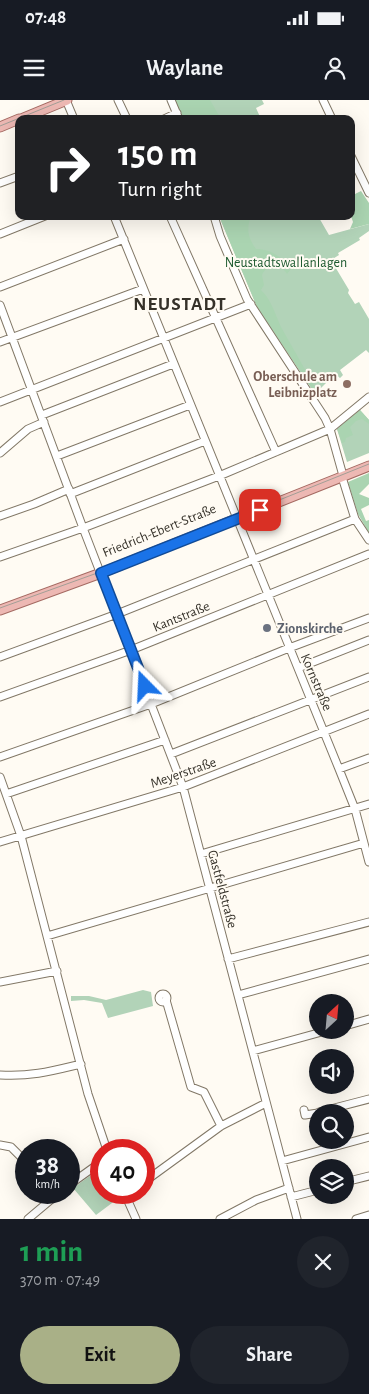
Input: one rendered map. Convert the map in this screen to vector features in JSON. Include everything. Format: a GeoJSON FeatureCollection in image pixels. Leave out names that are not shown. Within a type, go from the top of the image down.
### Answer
{"type":"FeatureCollection","features":[{"type":"Feature","properties":{"kind":"main road"},"geometry":{"type":"LineString","coordinates":[[30,115],[67,100],[75,100]]}},
{"type":"Feature","properties":{"kind":"main road"},"geometry":{"type":"LineString","coordinates":[[0,127],[15,121]]}},
{"type":"Feature","properties":{"kind":"main road","name":"Friedrich-Ebert-Straße"},"geometry":{"type":"LineString","coordinates":[[0,610],[236,517],[342,474],[369,461]]}},
{"type":"Feature","properties":{"kind":"main road","name":"Friedrich-Ebert-Straße"},"geometry":{"type":"LineString","coordinates":[[342,474],[369,466]]}},
{"type":"Feature","properties":{"kind":"main road","name":"Friedrich-Ebert-Straße"},"geometry":{"type":"LineString","coordinates":[[0,605],[100,571]]}},
{"type":"Feature","properties":{"kind":"street"},"geometry":{"type":"LineString","coordinates":[[67,100],[73,115]]}},
{"type":"Feature","properties":{"kind":"street"},"geometry":{"type":"LineString","coordinates":[[118,100],[125,115]]}},
{"type":"Feature","properties":{"kind":"street"},"geometry":{"type":"LineString","coordinates":[[171,100],[178,115]]}},
{"type":"Feature","properties":{"kind":"street"},"geometry":{"type":"LineString","coordinates":[[323,100],[330,115]]}},
{"type":"Feature","properties":{"kind":"street"},"geometry":{"type":"LineString","coordinates":[[355,164],[369,193]]}},
{"type":"Feature","properties":{"kind":"street"},"geometry":{"type":"LineString","coordinates":[[0,183],[15,177]]}},
{"type":"Feature","properties":{"kind":"street"},"geometry":{"type":"LineString","coordinates":[[0,234],[35,220]]}},
{"type":"Feature","properties":{"kind":"street","name":"Kornstraße"},"geometry":{"type":"LineString","coordinates":[[116,220],[340,769],[355,808],[369,862]]}},
{"type":"Feature","properties":{"kind":"street"},"geometry":{"type":"LineString","coordinates":[[172,220],[276,452]]}},
{"type":"Feature","properties":{"kind":"street"},"geometry":{"type":"LineString","coordinates":[[215,220],[220,236],[251,304],[325,418],[330,429],[355,519],[369,540]]}},
{"type":"Feature","properties":{"kind":"street"},"geometry":{"type":"LineString","coordinates":[[0,287],[124,239]]}},
{"type":"Feature","properties":{"kind":"street"},"geometry":{"type":"LineString","coordinates":[[0,342],[143,289]]}},
{"type":"Feature","properties":{"kind":"street"},"geometry":{"type":"LineString","coordinates":[[0,402],[251,304]]}},
{"type":"Feature","properties":{"kind":"street","name":"Gastfeldstraße"},"geometry":{"type":"LineString","coordinates":[[0,305],[83,528],[118,614],[183,787],[297,1219]]}},
{"type":"Feature","properties":{"kind":"street"},"geometry":{"type":"LineString","coordinates":[[0,453],[43,418],[173,364]]}},
{"type":"Feature","properties":{"kind":"street"},"geometry":{"type":"LineString","coordinates":[[0,557],[83,528],[219,476],[330,429],[369,397]]}},
{"type":"Feature","properties":{"kind":"street"},"geometry":{"type":"LineString","coordinates":[[57,456],[190,405]]}},
{"type":"Feature","properties":{"kind":"street"},"geometry":{"type":"LineString","coordinates":[[0,516],[205,440]]}},
{"type":"Feature","properties":{"kind":"street"},"geometry":{"type":"LineString","coordinates":[[0,657],[118,614],[355,519]]}},
{"type":"Feature","properties":{"kind":"street","name":"Kantstraße"},"geometry":{"type":"LineString","coordinates":[[0,697],[131,650],[369,554]]}},
{"type":"Feature","properties":{"kind":"street"},"geometry":{"type":"LineString","coordinates":[[0,757],[151,704],[369,618]]}},
{"type":"Feature","properties":{"kind":"street"},"geometry":{"type":"LineString","coordinates":[[298,668],[369,640]]}},
{"type":"Feature","properties":{"kind":"street"},"geometry":{"type":"LineString","coordinates":[[171,754],[369,677]]}},
{"type":"Feature","properties":{"kind":"street","name":"Meyerstraße"},"geometry":{"type":"LineString","coordinates":[[0,842],[183,787],[369,714]]}},
{"type":"Feature","properties":{"kind":"street"},"geometry":{"type":"LineString","coordinates":[[4,791],[165,740]]}},
{"type":"Feature","properties":{"kind":"street"},"geometry":{"type":"LineString","coordinates":[[340,769],[369,758]]}},
{"type":"Feature","properties":{"kind":"street"},"geometry":{"type":"LineString","coordinates":[[0,777],[21,836],[90,1100],[103,1139]]}},
{"type":"Feature","properties":{"kind":"street"},"geometry":{"type":"LineString","coordinates":[[201,854],[369,804]]}},
{"type":"Feature","properties":{"kind":"street"},"geometry":{"type":"LineString","coordinates":[[48,936],[364,843]]}},
{"type":"Feature","properties":{"kind":"street"},"geometry":{"type":"LineString","coordinates":[[228,959],[369,922]]}},
{"type":"Feature","properties":{"kind":"street"},"geometry":{"type":"LineString","coordinates":[[238,995],[369,959]]}},
{"type":"Feature","properties":{"kind":"street"},"geometry":{"type":"LineString","coordinates":[[0,982],[57,970]]}},
{"type":"Feature","properties":{"kind":"street"},"geometry":{"type":"LineString","coordinates":[[166,1000],[191,1087],[204,1092],[220,1126]]}},
{"type":"Feature","properties":{"kind":"street"},"geometry":{"type":"LineString","coordinates":[[354,1023],[369,1019]]}},
{"type":"Feature","properties":{"kind":"street"},"geometry":{"type":"LineString","coordinates":[[253,1051],[309,1036]]}},
{"type":"Feature","properties":{"kind":"street"},"geometry":{"type":"LineString","coordinates":[[0,1075],[25,1076],[41,1074],[81,1064]]}},
{"type":"Feature","properties":{"kind":"street"},"geometry":{"type":"LineString","coordinates":[[351,1104],[369,1099]]}},
{"type":"Feature","properties":{"kind":"street"},"geometry":{"type":"LineString","coordinates":[[155,1174],[220,1126],[266,1102]]}},
{"type":"Feature","properties":{"kind":"street"},"geometry":{"type":"LineString","coordinates":[[304,1110],[306,1115],[309,1114]]}},
{"type":"Feature","properties":{"kind":"street"},"geometry":{"type":"LineString","coordinates":[[282,1161],[369,1137]]}},
{"type":"Feature","properties":{"kind":"street"},"geometry":{"type":"LineString","coordinates":[[0,1145],[11,1147],[15,1151]]}},
{"type":"Feature","properties":{"kind":"street"},"geometry":{"type":"LineString","coordinates":[[354,1180],[369,1176]]}},
{"type":"Feature","properties":{"kind":"street"},"geometry":{"type":"LineString","coordinates":[[220,1219],[256,1200],[289,1188]]}},
{"type":"Feature","properties":{"kind":"street"},"geometry":{"type":"LineString","coordinates":[[291,1197],[309,1192]]}},
{"type":"Feature","properties":{"kind":"street"},"geometry":{"type":"LineString","coordinates":[[28,1219],[45,1204]]}},
{"type":"Feature","properties":{"kind":"street"},"geometry":{"type":"LineString","coordinates":[[130,1204],[136,1219]]}},
{"type":"Feature","properties":{"kind":"street"},"geometry":{"type":"LineString","coordinates":[[356,1219],[369,1216]]}},
{"type":"Feature","properties":{"kind":"green space"},"geometry":{"type":"Polygon","coordinates":[[[175,100],[262,100],[264,104],[256,108],[259,115],[181,115],[175,100]]]}},
{"type":"Feature","properties":{"kind":"green space"},"geometry":{"type":"Polygon","coordinates":[[[175,100],[210,100],[219,115],[181,115],[175,100]]]}},
{"type":"Feature","properties":{"kind":"green space"},"geometry":{"type":"Polygon","coordinates":[[[361,191],[369,203],[369,224],[350,229],[352,220],[355,220],[355,194],[361,191]]]}},
{"type":"Feature","properties":{"kind":"green space","name":"Neustadtswallanlagen"},"geometry":{"type":"Polygon","coordinates":[[[221,220],[320,220],[329,235],[369,224],[369,231],[359,238],[360,240],[338,253],[339,255],[331,260],[355,304],[359,302],[369,319],[369,353],[366,350],[340,370],[343,375],[340,378],[335,374],[318,391],[320,396],[318,398],[257,307],[221,220]]]}},
{"type":"Feature","properties":{"kind":"green space"},"geometry":{"type":"Polygon","coordinates":[[[221,220],[250,220],[249,233],[256,249],[276,254],[291,269],[287,274],[281,267],[270,266],[267,268],[262,275],[264,285],[261,290],[270,302],[281,327],[320,396],[318,398],[257,307],[221,220]]]}},
{"type":"Feature","properties":{"kind":"green space"},"geometry":{"type":"Polygon","coordinates":[[[360,410],[369,420],[369,453],[347,462],[337,429],[360,410]]]}},
{"type":"Feature","properties":{"kind":"green space"},"geometry":{"type":"Polygon","coordinates":[[[360,410],[369,420],[369,424],[362,419],[356,421],[350,427],[353,435],[346,438],[345,442],[342,443],[337,429],[360,410]]]}},
{"type":"Feature","properties":{"kind":"green space"},"geometry":{"type":"Polygon","coordinates":[[[369,473],[369,484],[359,494],[369,498],[369,505],[361,509],[366,521],[369,520],[369,533],[358,514],[348,482],[369,473]]]}},
{"type":"Feature","properties":{"kind":"green space"},"geometry":{"type":"Polygon","coordinates":[[[143,990],[151,992],[153,1006],[108,1018],[102,1003],[84,1000],[71,1001],[71,996],[89,996],[106,1000],[143,990]]]}},
{"type":"Feature","properties":{"kind":"green space"},"geometry":{"type":"Polygon","coordinates":[[[90,1176],[90,1204],[111,1204],[96,1215],[80,1196],[80,1183],[90,1176]]]}},
{"type":"Feature","properties":{"kind":"tram line"},"geometry":{"type":"LineString","coordinates":[[27,115],[64,100]]}},
{"type":"Feature","properties":{"kind":"tram line"},"geometry":{"type":"LineString","coordinates":[[0,126],[15,120]]}},
{"type":"Feature","properties":{"kind":"tram line"},"geometry":{"type":"LineString","coordinates":[[0,608],[100,572],[369,464]]}},
{"type":"Feature","properties":{"kind":"place","name":"Oberschule am Leibnizplatz"},"geometry":{"type":"Point","coordinates":[347,384]}},
{"type":"Feature","properties":{"kind":"place","name":"Zionskirche"},"geometry":{"type":"Point","coordinates":[267,628]}},
{"type":"Feature","properties":{"kind":"district","name":"NEUSTADT"},"geometry":{"type":"Point","coordinates":[180,303]}},
{"type":"Feature","properties":{"kind":"route"},"geometry":{"type":"LineString","coordinates":[[145,686],[101,573],[260,510]]}}]}
